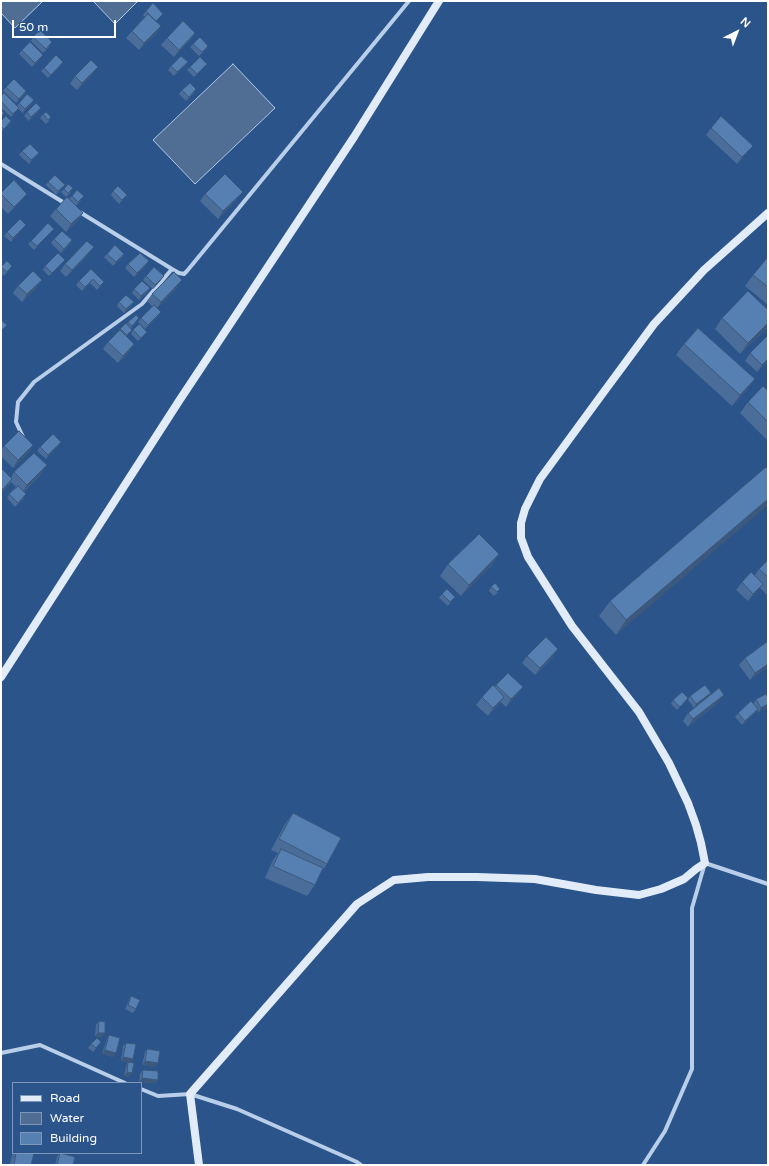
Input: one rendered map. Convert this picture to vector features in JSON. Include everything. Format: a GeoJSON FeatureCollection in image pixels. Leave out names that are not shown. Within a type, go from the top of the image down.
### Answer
{"type":"FeatureCollection","features":[{"type":"Feature","properties":{"kind":"street"},"geometry":{"type":"LineString","coordinates":[[76,210],[179,273],[184,274],[409,1]]}},
{"type":"Feature","properties":{"kind":"street"},"geometry":{"type":"LineString","coordinates":[[1,677],[170,414],[354,137],[439,1]]}},
{"type":"Feature","properties":{"kind":"street"},"geometry":{"type":"LineString","coordinates":[[1,164],[69,206]]}},
{"type":"Feature","properties":{"kind":"street"},"geometry":{"type":"LineString","coordinates":[[643,1165],[665,1131],[692,1069],[692,908],[705,863],[696,825],[688,803],[669,763],[639,712],[572,626],[528,557],[521,538],[521,523],[525,509],[540,479],[654,324],[704,270],[768,213]]}},
{"type":"Feature","properties":{"kind":"street"},"geometry":{"type":"LineString","coordinates":[[25,442],[16,422],[18,402],[34,382],[50,372],[142,304],[172,268]]}},
{"type":"Feature","properties":{"kind":"street"},"geometry":{"type":"LineString","coordinates":[[705,863],[768,884]]}},
{"type":"Feature","properties":{"kind":"street"},"geometry":{"type":"LineString","coordinates":[[199,1165],[190,1094],[357,904],[394,880],[428,877],[536,879],[596,890],[638,895],[661,889],[684,879],[705,863]]}},
{"type":"Feature","properties":{"kind":"street"},"geometry":{"type":"LineString","coordinates":[[1,1053],[40,1045],[123,1082]]}},
{"type":"Feature","properties":{"kind":"street"},"geometry":{"type":"LineString","coordinates":[[142,1089],[158,1096],[190,1094],[237,1109],[361,1165]]}},
{"type":"Feature","properties":{"kind":"water"},"geometry":{"type":"Polygon","coordinates":[[[1,1],[43,1],[15,28],[1,13],[1,1]]]}},
{"type":"Feature","properties":{"kind":"water"},"geometry":{"type":"Polygon","coordinates":[[[93,1],[138,1],[115,24],[93,1]]]}},
{"type":"Feature","properties":{"kind":"water"},"geometry":{"type":"Polygon","coordinates":[[[233,64],[275,108],[195,184],[153,140],[233,64]]]}},
{"type":"Feature","properties":{"kind":"building"},"geometry":{"type":"Polygon","coordinates":[[[153,3],[163,14],[156,21],[146,11],[153,3]]]}},
{"type":"Feature","properties":{"kind":"building"},"geometry":{"type":"Polygon","coordinates":[[[148,14],[161,26],[144,43],[132,31],[148,14]]]}},
{"type":"Feature","properties":{"kind":"building"},"geometry":{"type":"Polygon","coordinates":[[[183,21],[195,33],[179,50],[167,38],[183,21]]]}},
{"type":"Feature","properties":{"kind":"building"},"geometry":{"type":"Polygon","coordinates":[[[40,30],[52,42],[46,49],[33,37],[40,30]]]}},
{"type":"Feature","properties":{"kind":"building"},"geometry":{"type":"Polygon","coordinates":[[[200,37],[208,46],[202,52],[193,44],[200,37]]]}},
{"type":"Feature","properties":{"kind":"building"},"geometry":{"type":"Polygon","coordinates":[[[30,42],[43,55],[35,63],[22,50],[30,42]]]}},
{"type":"Feature","properties":{"kind":"building"},"geometry":{"type":"Polygon","coordinates":[[[56,55],[63,62],[51,75],[44,68],[56,55]]]}},
{"type":"Feature","properties":{"kind":"building"},"geometry":{"type":"Polygon","coordinates":[[[181,56],[188,62],[177,72],[171,66],[181,56]]]}},
{"type":"Feature","properties":{"kind":"building"},"geometry":{"type":"Polygon","coordinates":[[[200,57],[207,64],[197,74],[190,67],[200,57]]]}},
{"type":"Feature","properties":{"kind":"building"},"geometry":{"type":"Polygon","coordinates":[[[91,60],[98,67],[82,83],[75,76],[91,60]]]}},
{"type":"Feature","properties":{"kind":"building"},"geometry":{"type":"Polygon","coordinates":[[[14,79],[26,91],[19,99],[6,87],[14,79]]]}},
{"type":"Feature","properties":{"kind":"building"},"geometry":{"type":"Polygon","coordinates":[[[190,83],[196,89],[189,97],[182,90],[190,83]]]}},
{"type":"Feature","properties":{"kind":"building"},"geometry":{"type":"Polygon","coordinates":[[[4,93],[19,108],[13,114],[1,101],[1,96],[4,93]]]}},
{"type":"Feature","properties":{"kind":"building"},"geometry":{"type":"Polygon","coordinates":[[[27,94],[34,100],[25,109],[19,103],[27,94]]]}},
{"type":"Feature","properties":{"kind":"building"},"geometry":{"type":"Polygon","coordinates":[[[36,103],[41,108],[31,117],[27,112],[36,103]]]}},
{"type":"Feature","properties":{"kind":"building"},"geometry":{"type":"Polygon","coordinates":[[[1,110],[4,113],[1,117],[1,110]]]}},
{"type":"Feature","properties":{"kind":"building"},"geometry":{"type":"Polygon","coordinates":[[[46,112],[51,117],[48,120],[43,114],[46,112]]]}},
{"type":"Feature","properties":{"kind":"building"},"geometry":{"type":"Polygon","coordinates":[[[6,116],[11,121],[4,129],[1,126],[1,121],[6,116]]]}},
{"type":"Feature","properties":{"kind":"building"},"geometry":{"type":"Polygon","coordinates":[[[721,116],[753,146],[742,157],[711,128],[721,116]]]}},
{"type":"Feature","properties":{"kind":"building"},"geometry":{"type":"Polygon","coordinates":[[[30,144],[39,153],[31,160],[22,151],[30,144]]]}},
{"type":"Feature","properties":{"kind":"building"},"geometry":{"type":"Polygon","coordinates":[[[225,174],[243,192],[223,211],[205,194],[225,174]]]}},
{"type":"Feature","properties":{"kind":"building"},"geometry":{"type":"Polygon","coordinates":[[[55,175],[65,185],[58,191],[48,182],[55,175]]]}},
{"type":"Feature","properties":{"kind":"building"},"geometry":{"type":"Polygon","coordinates":[[[14,180],[27,194],[14,207],[1,193],[14,180]]]}},
{"type":"Feature","properties":{"kind":"building"},"geometry":{"type":"Polygon","coordinates":[[[68,184],[73,188],[68,193],[64,189],[68,184]]]}},
{"type":"Feature","properties":{"kind":"building"},"geometry":{"type":"Polygon","coordinates":[[[118,186],[127,195],[122,200],[113,191],[118,186]]]}},
{"type":"Feature","properties":{"kind":"building"},"geometry":{"type":"Polygon","coordinates":[[[77,190],[84,196],[78,202],[72,196],[77,190]]]}},
{"type":"Feature","properties":{"kind":"building"},"geometry":{"type":"Polygon","coordinates":[[[67,197],[83,213],[71,224],[56,209],[67,197]]]}},
{"type":"Feature","properties":{"kind":"building"},"geometry":{"type":"Polygon","coordinates":[[[20,219],[26,225],[13,238],[7,232],[20,219]]]}},
{"type":"Feature","properties":{"kind":"building"},"geometry":{"type":"Polygon","coordinates":[[[48,223],[54,229],[37,246],[31,241],[48,223]]]}},
{"type":"Feature","properties":{"kind":"building"},"geometry":{"type":"Polygon","coordinates":[[[62,231],[72,240],[64,249],[54,239],[62,231]]]}},
{"type":"Feature","properties":{"kind":"building"},"geometry":{"type":"Polygon","coordinates":[[[87,241],[94,247],[72,270],[65,264],[87,241]]]}},
{"type":"Feature","properties":{"kind":"building"},"geometry":{"type":"Polygon","coordinates":[[[115,245],[124,254],[116,262],[107,254],[115,245]]]}},
{"type":"Feature","properties":{"kind":"building"},"geometry":{"type":"Polygon","coordinates":[[[58,253],[65,260],[52,273],[45,266],[58,253]]]}},
{"type":"Feature","properties":{"kind":"building"},"geometry":{"type":"Polygon","coordinates":[[[140,253],[149,261],[137,273],[128,264],[140,253]]]}},
{"type":"Feature","properties":{"kind":"building"},"geometry":{"type":"Polygon","coordinates":[[[768,257],[768,287],[753,275],[768,257]]]}},
{"type":"Feature","properties":{"kind":"building"},"geometry":{"type":"Polygon","coordinates":[[[7,261],[12,266],[7,272],[1,267],[7,261]]]}},
{"type":"Feature","properties":{"kind":"building"},"geometry":{"type":"Polygon","coordinates":[[[154,267],[164,276],[155,285],[146,276],[154,267]]]}},
{"type":"Feature","properties":{"kind":"building"},"geometry":{"type":"Polygon","coordinates":[[[91,269],[104,282],[100,286],[93,279],[85,287],[79,281],[91,269]]]}},
{"type":"Feature","properties":{"kind":"building"},"geometry":{"type":"Polygon","coordinates":[[[33,271],[42,280],[27,294],[18,286],[33,271]]]}},
{"type":"Feature","properties":{"kind":"building"},"geometry":{"type":"Polygon","coordinates":[[[174,272],[182,280],[161,302],[152,294],[174,272]]]}},
{"type":"Feature","properties":{"kind":"building"},"geometry":{"type":"Polygon","coordinates":[[[142,281],[150,288],[141,296],[134,289],[142,281]]]}},
{"type":"Feature","properties":{"kind":"building"},"geometry":{"type":"Polygon","coordinates":[[[748,291],[768,310],[768,323],[748,343],[722,318],[748,291]]]}},
{"type":"Feature","properties":{"kind":"building"},"geometry":{"type":"Polygon","coordinates":[[[126,295],[134,302],[126,309],[119,302],[126,295]]]}},
{"type":"Feature","properties":{"kind":"building"},"geometry":{"type":"Polygon","coordinates":[[[154,305],[161,312],[148,325],[141,318],[154,305]]]}},
{"type":"Feature","properties":{"kind":"building"},"geometry":{"type":"Polygon","coordinates":[[[136,315],[139,318],[132,326],[128,322],[136,315]]]}},
{"type":"Feature","properties":{"kind":"building"},"geometry":{"type":"Polygon","coordinates":[[[1,320],[7,325],[1,331],[1,320]]]}},
{"type":"Feature","properties":{"kind":"building"},"geometry":{"type":"Polygon","coordinates":[[[126,323],[132,330],[127,335],[120,329],[126,323]]]}},
{"type":"Feature","properties":{"kind":"building"},"geometry":{"type":"Polygon","coordinates":[[[139,324],[147,332],[141,338],[133,330],[139,324]]]}},
{"type":"Feature","properties":{"kind":"building"},"geometry":{"type":"Polygon","coordinates":[[[698,328],[755,379],[740,395],[684,344],[698,328]]]}},
{"type":"Feature","properties":{"kind":"building"},"geometry":{"type":"Polygon","coordinates":[[[120,330],[134,344],[123,356],[108,342],[120,330]]]}},
{"type":"Feature","properties":{"kind":"building"},"geometry":{"type":"Polygon","coordinates":[[[768,335],[768,359],[762,365],[750,353],[768,335]]]}},
{"type":"Feature","properties":{"kind":"building"},"geometry":{"type":"Polygon","coordinates":[[[763,386],[768,391],[768,422],[748,402],[763,386]]]}},
{"type":"Feature","properties":{"kind":"building"},"geometry":{"type":"Polygon","coordinates":[[[19,431],[33,445],[18,460],[4,446],[19,431]]]}},
{"type":"Feature","properties":{"kind":"building"},"geometry":{"type":"Polygon","coordinates":[[[53,434],[61,442],[48,455],[40,447],[53,434]]]}},
{"type":"Feature","properties":{"kind":"building"},"geometry":{"type":"Polygon","coordinates":[[[34,453],[47,465],[27,485],[14,472],[34,453]]]}},
{"type":"Feature","properties":{"kind":"building"},"geometry":{"type":"Polygon","coordinates":[[[766,467],[768,469],[768,499],[626,620],[610,601],[766,467]]]}},
{"type":"Feature","properties":{"kind":"building"},"geometry":{"type":"Polygon","coordinates":[[[1,468],[12,479],[3,489],[1,488],[1,468]]]}},
{"type":"Feature","properties":{"kind":"building"},"geometry":{"type":"Polygon","coordinates":[[[18,486],[26,494],[18,503],[9,494],[18,486]]]}},
{"type":"Feature","properties":{"kind":"building"},"geometry":{"type":"Polygon","coordinates":[[[479,534],[499,554],[469,585],[448,564],[479,534]]]}},
{"type":"Feature","properties":{"kind":"building"},"geometry":{"type":"Polygon","coordinates":[[[768,560],[768,577],[759,569],[768,560]]]}},
{"type":"Feature","properties":{"kind":"building"},"geometry":{"type":"Polygon","coordinates":[[[751,572],[763,584],[753,594],[742,582],[751,572]]]}},
{"type":"Feature","properties":{"kind":"building"},"geometry":{"type":"Polygon","coordinates":[[[495,583],[500,589],[497,592],[491,587],[495,583]]]}},
{"type":"Feature","properties":{"kind":"building"},"geometry":{"type":"Polygon","coordinates":[[[447,589],[455,597],[450,602],[442,594],[447,589]]]}},
{"type":"Feature","properties":{"kind":"building"},"geometry":{"type":"Polygon","coordinates":[[[546,637],[558,649],[540,668],[527,656],[546,637]]]}},
{"type":"Feature","properties":{"kind":"building"},"geometry":{"type":"Polygon","coordinates":[[[768,641],[768,664],[755,673],[745,658],[768,641]]]}},
{"type":"Feature","properties":{"kind":"building"},"geometry":{"type":"Polygon","coordinates":[[[508,673],[523,687],[511,699],[496,685],[508,673]]]}},
{"type":"Feature","properties":{"kind":"building"},"geometry":{"type":"Polygon","coordinates":[[[493,685],[504,697],[493,708],[482,697],[493,685]]]}},
{"type":"Feature","properties":{"kind":"building"},"geometry":{"type":"Polygon","coordinates":[[[705,685],[711,693],[696,704],[690,696],[705,685]]]}},
{"type":"Feature","properties":{"kind":"building"},"geometry":{"type":"Polygon","coordinates":[[[719,688],[724,695],[693,719],[688,713],[719,688]]]}},
{"type":"Feature","properties":{"kind":"building"},"geometry":{"type":"Polygon","coordinates":[[[682,692],[688,698],[680,707],[673,700],[682,692]]]}},
{"type":"Feature","properties":{"kind":"building"},"geometry":{"type":"Polygon","coordinates":[[[766,694],[768,704],[761,708],[756,699],[766,694]]]}},
{"type":"Feature","properties":{"kind":"building"},"geometry":{"type":"Polygon","coordinates":[[[751,701],[758,709],[745,721],[738,713],[751,701]]]}},
{"type":"Feature","properties":{"kind":"building"},"geometry":{"type":"Polygon","coordinates":[[[293,813],[341,838],[327,864],[279,839],[293,813]]]}},
{"type":"Feature","properties":{"kind":"building"},"geometry":{"type":"Polygon","coordinates":[[[281,849],[323,868],[315,885],[273,866],[281,849]]]}},
{"type":"Feature","properties":{"kind":"building"},"geometry":{"type":"Polygon","coordinates":[[[131,996],[140,1000],[136,1009],[128,1005],[131,996]]]}},
{"type":"Feature","properties":{"kind":"building"},"geometry":{"type":"Polygon","coordinates":[[[99,1021],[105,1022],[105,1033],[98,1033],[99,1021]]]}},
{"type":"Feature","properties":{"kind":"building"},"geometry":{"type":"Polygon","coordinates":[[[109,1035],[120,1038],[116,1053],[105,1050],[109,1035]]]}},
{"type":"Feature","properties":{"kind":"building"},"geometry":{"type":"Polygon","coordinates":[[[97,1038],[101,1042],[96,1048],[91,1044],[97,1038]]]}},
{"type":"Feature","properties":{"kind":"building"},"geometry":{"type":"Polygon","coordinates":[[[126,1043],[136,1044],[133,1059],[123,1057],[126,1043]]]}},
{"type":"Feature","properties":{"kind":"building"},"geometry":{"type":"Polygon","coordinates":[[[147,1049],[160,1051],[158,1063],[145,1061],[147,1049]]]}},
{"type":"Feature","properties":{"kind":"building"},"geometry":{"type":"Polygon","coordinates":[[[128,1062],[134,1063],[132,1073],[127,1072],[128,1062]]]}},
{"type":"Feature","properties":{"kind":"building"},"geometry":{"type":"Polygon","coordinates":[[[143,1070],[158,1071],[158,1080],[142,1078],[143,1070]]]}},
{"type":"Feature","properties":{"kind":"building"},"geometry":{"type":"Polygon","coordinates":[[[16,1154],[34,1154],[31,1165],[14,1165],[16,1154]]]}},
{"type":"Feature","properties":{"kind":"building"},"geometry":{"type":"Polygon","coordinates":[[[60,1154],[75,1157],[73,1165],[57,1165],[60,1154]]]}}]}
